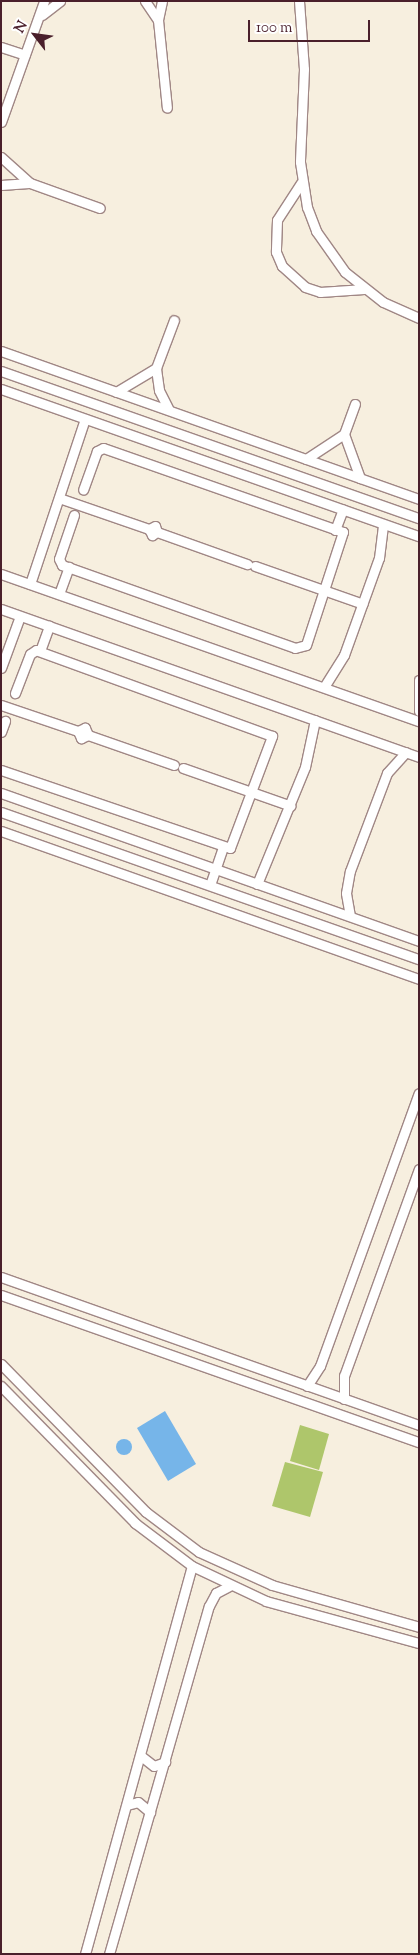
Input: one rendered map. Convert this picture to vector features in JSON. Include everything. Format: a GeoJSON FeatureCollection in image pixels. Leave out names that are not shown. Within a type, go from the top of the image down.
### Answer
{"type":"FeatureCollection","features":[{"type":"Feature","properties":{"kind":"street"},"geometry":{"type":"LineString","coordinates":[[1,122],[25,55],[42,15],[44,1]]}},
{"type":"Feature","properties":{"kind":"street"},"geometry":{"type":"LineString","coordinates":[[42,15],[60,1]]}},
{"type":"Feature","properties":{"kind":"street"},"geometry":{"type":"LineString","coordinates":[[145,1],[158,20]]}},
{"type":"Feature","properties":{"kind":"street"},"geometry":{"type":"LineString","coordinates":[[162,1],[158,20],[167,108]]}},
{"type":"Feature","properties":{"kind":"street"},"geometry":{"type":"LineString","coordinates":[[299,1],[304,69],[301,183],[320,238],[364,288],[419,318]]}},
{"type":"Feature","properties":{"kind":"street"},"geometry":{"type":"LineString","coordinates":[[1,47],[25,55]]}},
{"type":"Feature","properties":{"kind":"street"},"geometry":{"type":"LineString","coordinates":[[1,158],[30,183],[100,208]]}},
{"type":"Feature","properties":{"kind":"street"},"geometry":{"type":"LineString","coordinates":[[1,185],[30,183]]}},
{"type":"Feature","properties":{"kind":"street"},"geometry":{"type":"LineString","coordinates":[[301,183],[277,220],[274,236],[282,266],[305,288],[320,292],[364,288]]}},
{"type":"Feature","properties":{"kind":"street"},"geometry":{"type":"LineString","coordinates":[[169,410],[159,390],[156,368],[174,320]]}},
{"type":"Feature","properties":{"kind":"street"},"geometry":{"type":"LineString","coordinates":[[1,351],[419,499]]}},
{"type":"Feature","properties":{"kind":"street"},"geometry":{"type":"LineString","coordinates":[[116,392],[156,368]]}},
{"type":"Feature","properties":{"kind":"street"},"geometry":{"type":"LineString","coordinates":[[1,371],[419,518]]}},
{"type":"Feature","properties":{"kind":"street"},"geometry":{"type":"LineString","coordinates":[[1,389],[419,536]]}},
{"type":"Feature","properties":{"kind":"street"},"geometry":{"type":"LineString","coordinates":[[306,459],[344,434],[355,404]]}},
{"type":"Feature","properties":{"kind":"street"},"geometry":{"type":"LineString","coordinates":[[30,584],[85,419]]}},
{"type":"Feature","properties":{"kind":"street"},"geometry":{"type":"LineString","coordinates":[[344,434],[360,478]]}},
{"type":"Feature","properties":{"kind":"street"},"geometry":{"type":"LineString","coordinates":[[74,515],[59,559],[68,567],[299,649],[306,644],[344,536],[336,530],[103,448],[97,451],[83,490]]}},
{"type":"Feature","properties":{"kind":"street"},"geometry":{"type":"LineString","coordinates":[[59,498],[362,604]]}},
{"type":"Feature","properties":{"kind":"street"},"geometry":{"type":"LineString","coordinates":[[336,530],[343,510]]}},
{"type":"Feature","properties":{"kind":"street"},"geometry":{"type":"LineString","coordinates":[[324,687],[339,667],[362,604],[382,547],[383,524]]}},
{"type":"Feature","properties":{"kind":"street"},"geometry":{"type":"LineString","coordinates":[[59,594],[68,567]]}},
{"type":"Feature","properties":{"kind":"street"},"geometry":{"type":"LineString","coordinates":[[1,574],[419,721]]}},
{"type":"Feature","properties":{"kind":"street"},"geometry":{"type":"LineString","coordinates":[[1,609],[419,757]]}},
{"type":"Feature","properties":{"kind":"street"},"geometry":{"type":"LineString","coordinates":[[1,668],[20,616]]}},
{"type":"Feature","properties":{"kind":"street"},"geometry":{"type":"LineString","coordinates":[[40,651],[48,626]]}},
{"type":"Feature","properties":{"kind":"street"},"geometry":{"type":"LineString","coordinates":[[1,770],[223,847],[234,844],[271,733],[40,651],[31,652],[15,693]]}},
{"type":"Feature","properties":{"kind":"street"},"geometry":{"type":"LineString","coordinates":[[419,680],[419,711]]}},
{"type":"Feature","properties":{"kind":"street"},"geometry":{"type":"LineString","coordinates":[[1,704],[78,731],[85,728],[88,735],[291,806]]}},
{"type":"Feature","properties":{"kind":"street"},"geometry":{"type":"LineString","coordinates":[[257,884],[291,806],[313,741],[315,720]]}},
{"type":"Feature","properties":{"kind":"street"},"geometry":{"type":"LineString","coordinates":[[1,732],[5,721]]}},
{"type":"Feature","properties":{"kind":"street"},"geometry":{"type":"LineString","coordinates":[[350,916],[346,894],[350,871],[381,785],[406,752]]}},
{"type":"Feature","properties":{"kind":"street"},"geometry":{"type":"LineString","coordinates":[[1,793],[419,941]]}},
{"type":"Feature","properties":{"kind":"street"},"geometry":{"type":"LineString","coordinates":[[1,812],[419,959]]}},
{"type":"Feature","properties":{"kind":"street"},"geometry":{"type":"LineString","coordinates":[[1,831],[419,978]]}},
{"type":"Feature","properties":{"kind":"street"},"geometry":{"type":"LineString","coordinates":[[210,885],[223,847]]}},
{"type":"Feature","properties":{"kind":"street"},"geometry":{"type":"LineString","coordinates":[[307,1386],[320,1366],[419,1093]]}},
{"type":"Feature","properties":{"kind":"street"},"geometry":{"type":"LineString","coordinates":[[344,1399],[344,1376],[419,1170]]}},
{"type":"Feature","properties":{"kind":"street"},"geometry":{"type":"LineString","coordinates":[[1,1277],[419,1425]]}},
{"type":"Feature","properties":{"kind":"street"},"geometry":{"type":"LineString","coordinates":[[1,1295],[419,1442]]}},
{"type":"Feature","properties":{"kind":"street"},"geometry":{"type":"LineString","coordinates":[[163,1352],[168,1336]]}},
{"type":"Feature","properties":{"kind":"street"},"geometry":{"type":"LineString","coordinates":[[1,1364],[146,1512],[199,1552],[272,1585],[419,1627]]}},
{"type":"Feature","properties":{"kind":"street"},"geometry":{"type":"LineString","coordinates":[[1,1386],[134,1524],[192,1566],[229,1586],[419,1644]]}},
{"type":"Feature","properties":{"kind":"street"},"geometry":{"type":"LineString","coordinates":[[85,1954],[192,1566]]}},
{"type":"Feature","properties":{"kind":"street"},"geometry":{"type":"LineString","coordinates":[[109,1954],[212,1599],[229,1586]]}},
{"type":"Feature","properties":{"kind":"street"},"geometry":{"type":"LineString","coordinates":[[141,1756],[148,1765],[165,1762]]}},
{"type":"Feature","properties":{"kind":"street"},"geometry":{"type":"LineString","coordinates":[[127,1805],[138,1802],[150,1812]]}},
{"type":"Feature","properties":{"kind":"green space"},"geometry":{"type":"Polygon","coordinates":[[[300,1425],[329,1434],[319,1470],[290,1461],[300,1425]]]}},
{"type":"Feature","properties":{"kind":"green space"},"geometry":{"type":"Polygon","coordinates":[[[285,1462],[323,1472],[310,1517],[272,1506],[285,1462]]]}},
{"type":"Feature","properties":{"kind":"water"},"geometry":{"type":"Polygon","coordinates":[[[165,1411],[196,1464],[168,1481],[137,1428],[165,1411]]]}},
{"type":"Feature","properties":{"kind":"water"},"geometry":{"type":"Polygon","coordinates":[[[121,1439],[127,1439],[132,1444],[130,1453],[121,1455],[116,1450],[116,1444],[121,1439]]]}}]}
